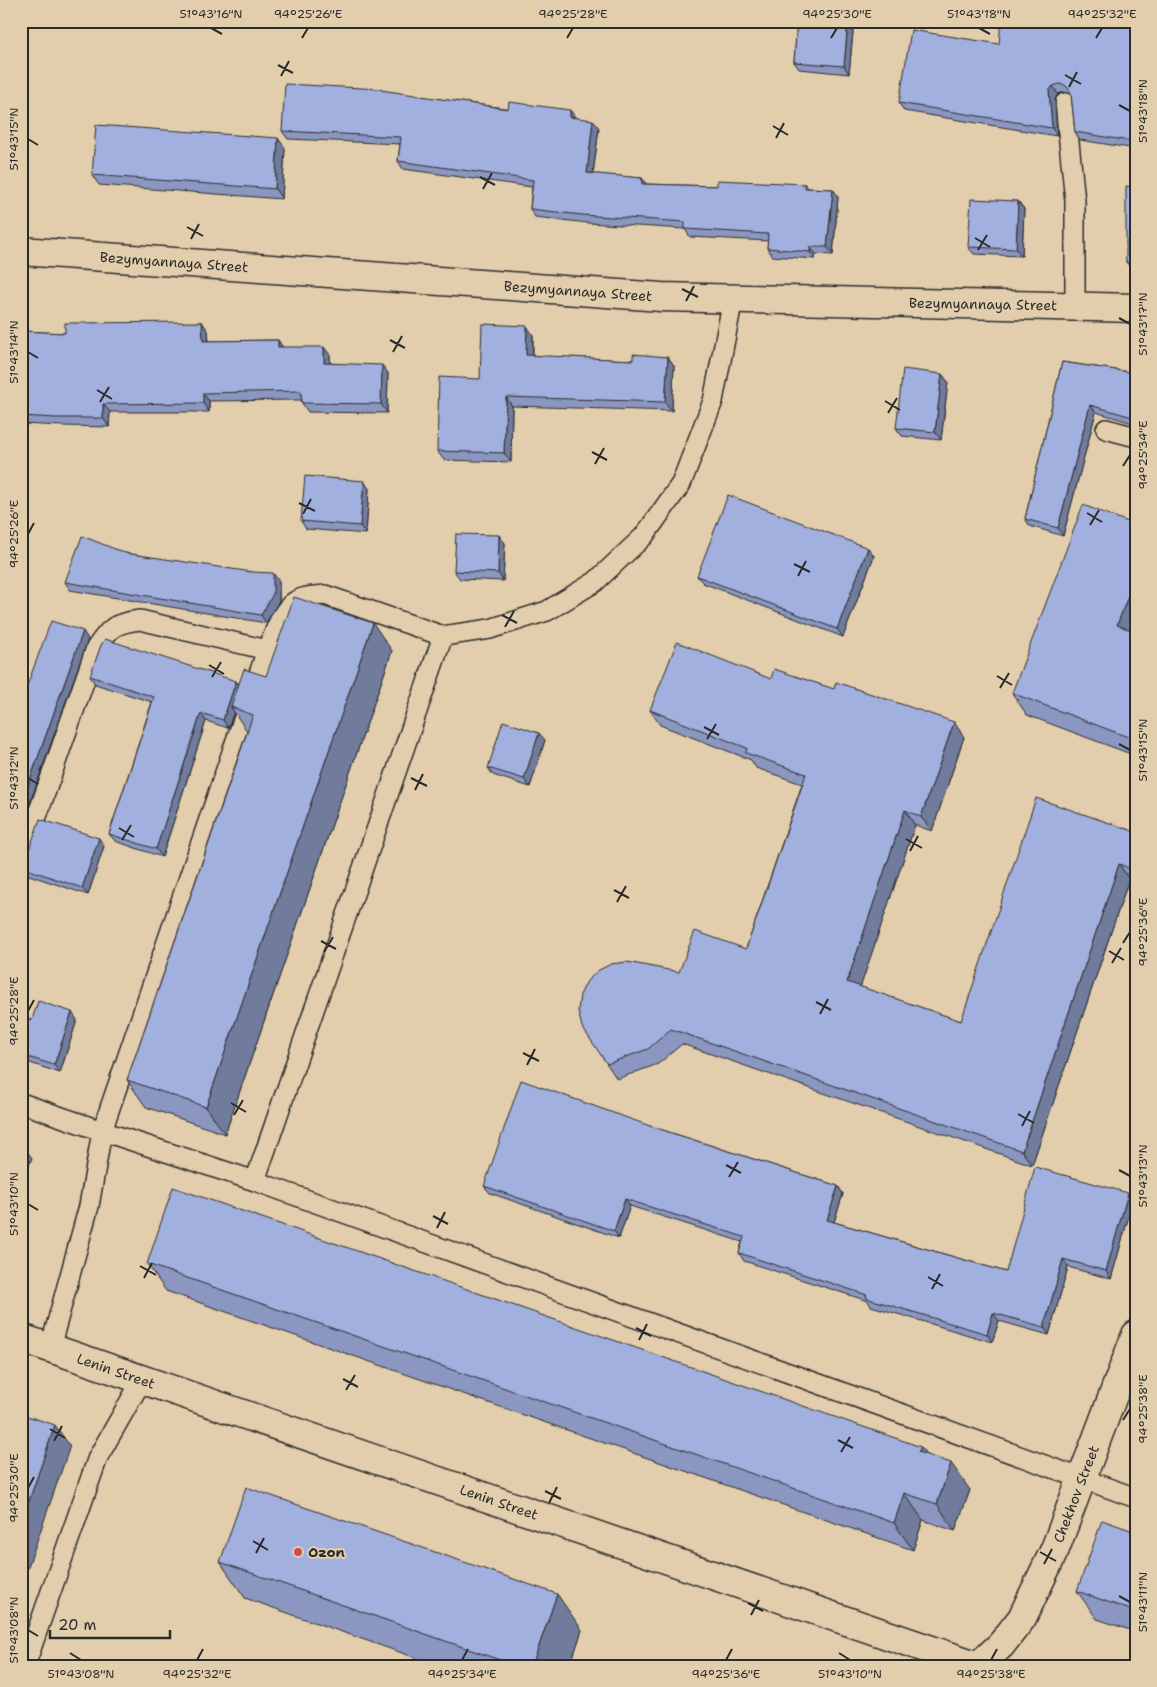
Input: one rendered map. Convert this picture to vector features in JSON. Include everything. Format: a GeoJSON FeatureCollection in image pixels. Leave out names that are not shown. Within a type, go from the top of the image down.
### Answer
{"type":"FeatureCollection","features":[{"type":"Feature","properties":{"kind":"street","name":"Bezymyannaya Street"},"geometry":{"type":"LineString","coordinates":[[21,251],[651,296],[1136,308]]}},
{"type":"Feature","properties":{"kind":"street","name":"Chekhov Street"},"geometry":{"type":"LineString","coordinates":[[978,1666],[1001,1645],[1022,1618],[1055,1549],[1136,1335]]}},
{"type":"Feature","properties":{"kind":"street","name":"Lenin Street"},"geometry":{"type":"LineString","coordinates":[[21,1338],[978,1666]]}},
{"type":"Feature","properties":{"kind":"lane"},"geometry":{"type":"LineString","coordinates":[[1065,102],[1075,201],[1075,306]]}},
{"type":"Feature","properties":{"kind":"lane"},"geometry":{"type":"LineString","coordinates":[[50,1348],[89,1206],[102,1131],[267,650],[283,616],[294,602],[310,596],[325,595],[443,636],[490,629],[547,611],[595,582],[644,536],[681,484],[713,400],[733,299]]}},
{"type":"Feature","properties":{"kind":"lane"},"geometry":{"type":"LineString","coordinates":[[1106,430],[1136,437]]}},
{"type":"Feature","properties":{"kind":"lane"},"geometry":{"type":"LineString","coordinates":[[21,862],[96,648],[107,631],[120,622],[140,620],[267,650]]}},
{"type":"Feature","properties":{"kind":"lane"},"geometry":{"type":"LineString","coordinates":[[255,1181],[443,636]]}},
{"type":"Feature","properties":{"kind":"lane"},"geometry":{"type":"LineString","coordinates":[[21,1104],[255,1181],[1136,1498]]}},
{"type":"Feature","properties":{"kind":"lane"},"geometry":{"type":"LineString","coordinates":[[27,1664],[98,1457],[142,1380]]}},
{"type":"Feature","properties":{"kind":"building"},"geometry":{"type":"Polygon","coordinates":[[[797,21],[848,21],[844,66],[794,62],[797,21]]]}},
{"type":"Feature","properties":{"kind":"building"},"geometry":{"type":"Polygon","coordinates":[[[1001,21],[1076,21],[1136,26],[1136,142],[1075,132],[1071,94],[1065,85],[1059,84],[1053,86],[1049,91],[1052,128],[899,103],[911,30],[999,44],[1001,21]]]}},
{"type":"Feature","properties":{"kind":"building"},"geometry":{"type":"Polygon","coordinates":[[[285,84],[381,89],[508,109],[509,102],[570,110],[570,117],[593,120],[587,173],[642,178],[642,184],[717,186],[717,180],[805,184],[805,188],[833,189],[827,247],[810,247],[810,252],[767,248],[768,234],[685,229],[685,222],[582,215],[530,209],[533,180],[398,161],[401,137],[282,131],[285,84]]]}},
{"type":"Feature","properties":{"kind":"building"},"geometry":{"type":"Polygon","coordinates":[[[96,125],[278,138],[275,189],[92,175],[96,125]]]}},
{"type":"Feature","properties":{"kind":"building"},"geometry":{"type":"Polygon","coordinates":[[[1126,186],[1136,187],[1136,262],[1126,262],[1126,186]]]}},
{"type":"Feature","properties":{"kind":"building"},"geometry":{"type":"Polygon","coordinates":[[[971,199],[1018,201],[1016,249],[968,247],[971,199]]]}},
{"type":"Feature","properties":{"kind":"building"},"geometry":{"type":"Polygon","coordinates":[[[202,322],[203,341],[278,340],[278,347],[324,347],[324,363],[382,365],[381,404],[302,403],[301,391],[203,393],[203,403],[103,404],[103,418],[21,416],[21,331],[65,333],[65,323],[202,322]]]}},
{"type":"Feature","properties":{"kind":"building"},"geometry":{"type":"Polygon","coordinates":[[[482,324],[527,326],[526,355],[633,360],[633,354],[668,357],[665,402],[506,397],[504,453],[437,451],[439,377],[480,379],[482,324]]]}},
{"type":"Feature","properties":{"kind":"building"},"geometry":{"type":"Polygon","coordinates":[[[1062,362],[1136,373],[1136,418],[1090,405],[1058,528],[1025,519],[1062,362]]]}},
{"type":"Feature","properties":{"kind":"building"},"geometry":{"type":"Polygon","coordinates":[[[903,369],[942,374],[935,432],[896,428],[903,369]]]}},
{"type":"Feature","properties":{"kind":"building"},"geometry":{"type":"Polygon","coordinates":[[[305,476],[364,481],[360,526],[301,521],[305,476]]]}},
{"type":"Feature","properties":{"kind":"building"},"geometry":{"type":"Polygon","coordinates":[[[728,495],[868,548],[837,629],[697,576],[728,495]]]}},
{"type":"Feature","properties":{"kind":"building"},"geometry":{"type":"Polygon","coordinates":[[[1083,505],[1136,525],[1136,575],[1117,625],[1136,632],[1136,740],[1012,693],[1083,505]]]}},
{"type":"Feature","properties":{"kind":"building"},"geometry":{"type":"Polygon","coordinates":[[[456,534],[499,535],[498,573],[454,571],[456,534]]]}},
{"type":"Feature","properties":{"kind":"building"},"geometry":{"type":"Polygon","coordinates":[[[82,536],[125,553],[252,572],[273,573],[273,594],[261,615],[65,582],[82,536]]]}},
{"type":"Feature","properties":{"kind":"building"},"geometry":{"type":"Polygon","coordinates":[[[294,597],[373,623],[206,1107],[127,1080],[253,715],[231,707],[244,669],[266,676],[294,597]]]}},
{"type":"Feature","properties":{"kind":"building"},"geometry":{"type":"Polygon","coordinates":[[[51,621],[83,631],[21,805],[21,702],[51,621]]]}},
{"type":"Feature","properties":{"kind":"building"},"geometry":{"type":"Polygon","coordinates":[[[105,639],[236,681],[223,720],[201,713],[156,849],[109,834],[154,697],[90,676],[105,639]]]}},
{"type":"Feature","properties":{"kind":"building"},"geometry":{"type":"Polygon","coordinates":[[[677,642],[771,679],[774,669],[834,689],[836,682],[954,722],[921,817],[905,810],[847,982],[961,1021],[1036,798],[1136,832],[1136,871],[1119,864],[1022,1151],[671,1029],[648,1049],[607,1064],[582,1027],[578,1011],[580,995],[587,981],[599,970],[611,964],[627,962],[679,972],[695,931],[746,949],[806,774],[746,753],[747,748],[650,710],[677,642]]]}},
{"type":"Feature","properties":{"kind":"building"},"geometry":{"type":"Polygon","coordinates":[[[503,721],[539,733],[524,779],[488,768],[503,721]]]}},
{"type":"Feature","properties":{"kind":"building"},"geometry":{"type":"Polygon","coordinates":[[[40,819],[99,838],[82,888],[21,867],[40,819]]]}},
{"type":"Feature","properties":{"kind":"building"},"geometry":{"type":"Polygon","coordinates":[[[38,1001],[72,1012],[54,1065],[21,1055],[21,1017],[32,1020],[38,1001]]]}},
{"type":"Feature","properties":{"kind":"building"},"geometry":{"type":"Polygon","coordinates":[[[521,1080],[650,1126],[838,1186],[827,1220],[1006,1272],[1035,1167],[1128,1193],[1106,1271],[1063,1259],[1044,1327],[993,1313],[987,1334],[866,1298],[867,1295],[739,1253],[744,1237],[625,1199],[614,1231],[484,1186],[521,1080]]]}},
{"type":"Feature","properties":{"kind":"building"},"geometry":{"type":"Polygon","coordinates":[[[173,1187],[921,1447],[918,1452],[951,1463],[937,1504],[904,1493],[894,1523],[147,1264],[173,1187]]]}},
{"type":"Feature","properties":{"kind":"building"},"geometry":{"type":"Polygon","coordinates":[[[21,1414],[55,1425],[21,1524],[21,1414]]]}},
{"type":"Feature","properties":{"kind":"building"},"geometry":{"type":"Polygon","coordinates":[[[246,1487],[557,1594],[532,1666],[517,1666],[220,1562],[246,1487]]]}},
{"type":"Feature","properties":{"kind":"building"},"geometry":{"type":"Polygon","coordinates":[[[1102,1520],[1136,1532],[1136,1612],[1077,1591],[1102,1520]]]}},
{"type":"Feature","properties":{"kind":"building"},"geometry":{"type":"Polygon","coordinates":[[[763,1661],[776,1666],[762,1666],[763,1661]]]}},
{"type":"Feature","properties":{"kind":"place","name":"Ozon"},"geometry":{"type":"Point","coordinates":[298,1552]}}]}
